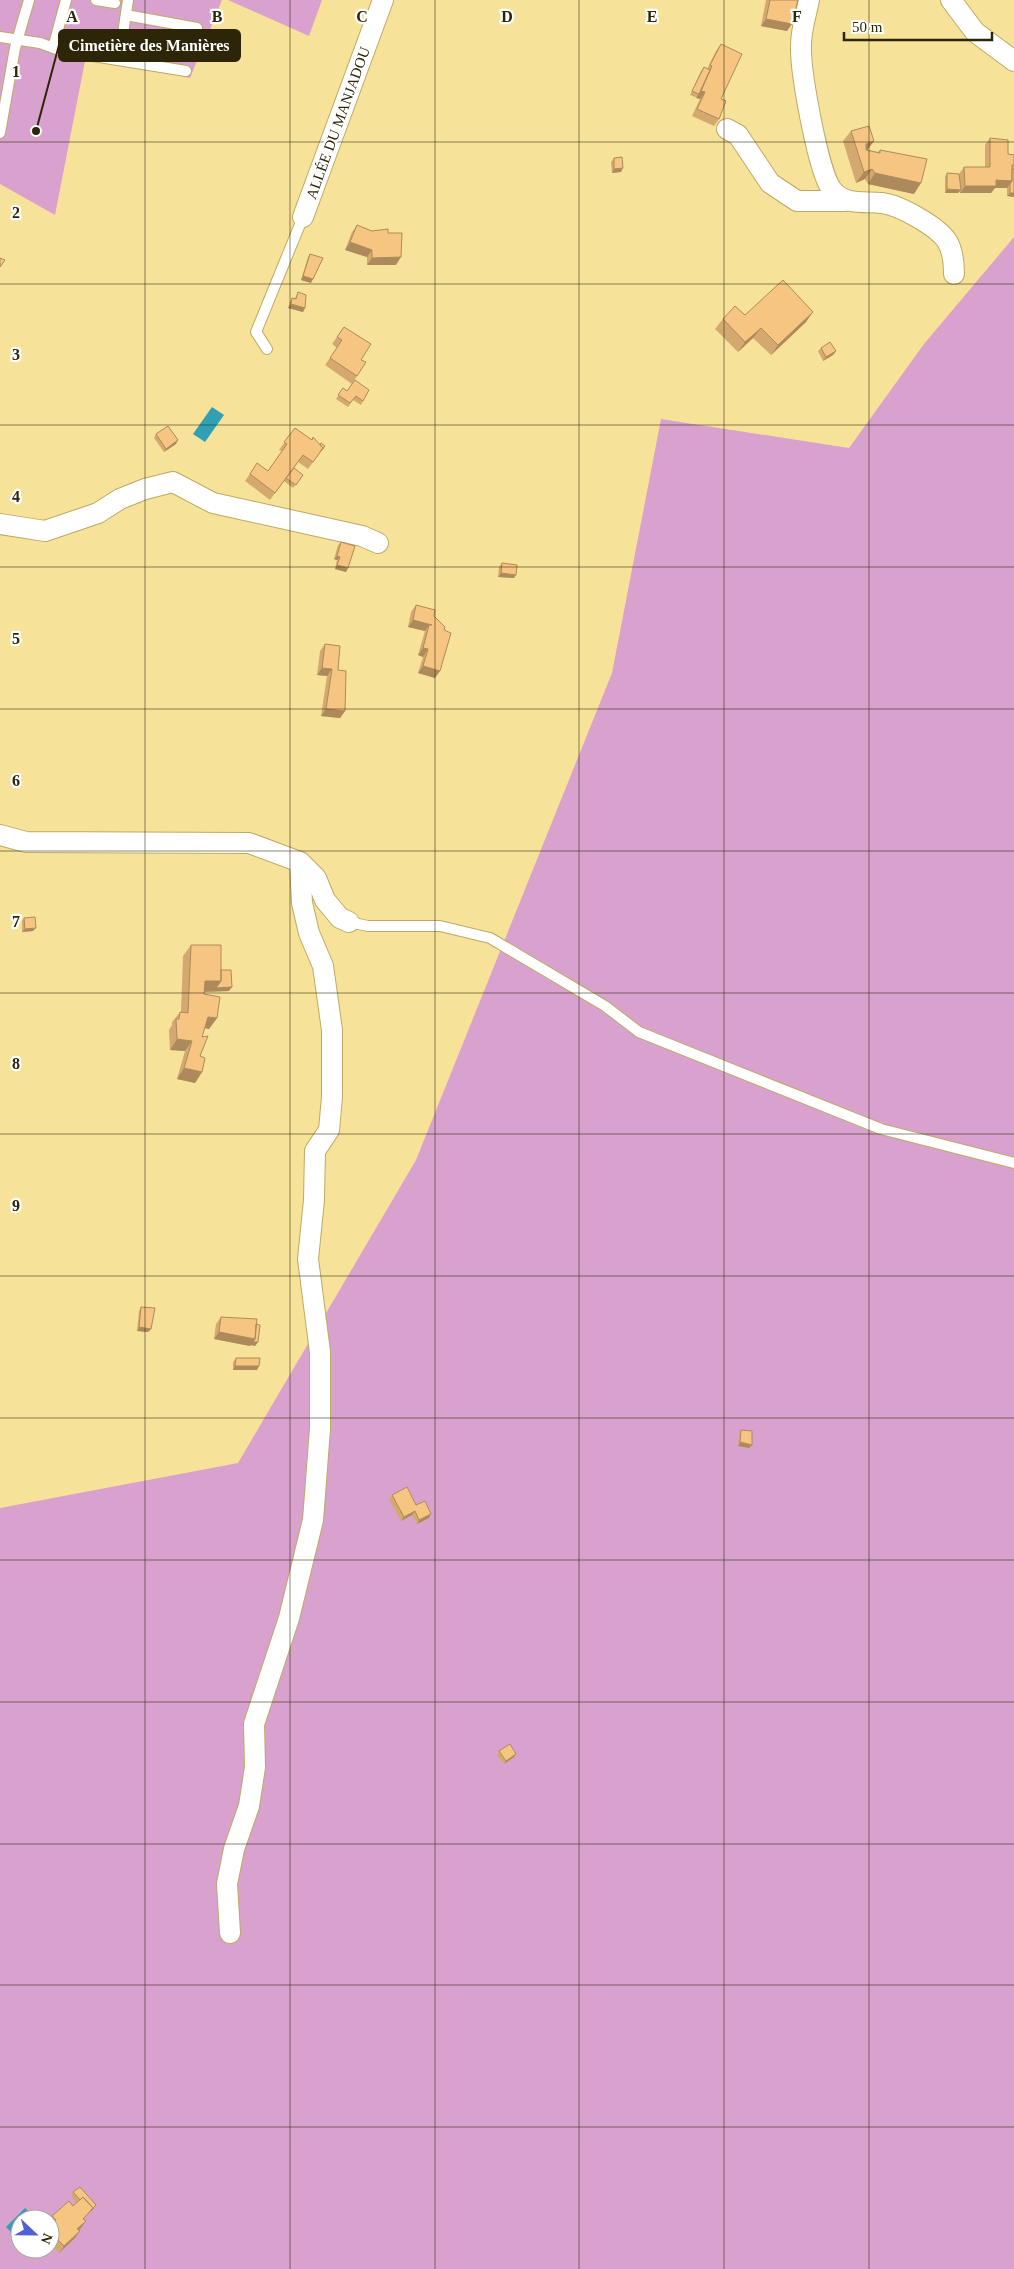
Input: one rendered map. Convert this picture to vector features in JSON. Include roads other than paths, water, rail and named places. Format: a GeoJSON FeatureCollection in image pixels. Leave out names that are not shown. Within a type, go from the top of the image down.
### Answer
{"type":"FeatureCollection","features":[{"type":"Feature","properties":{"kind":"street","name":"ALLÉE DU MANJADOU"},"geometry":{"type":"LineString","coordinates":[[303,217],[383,0]]}},
{"type":"Feature","properties":{"kind":"street"},"geometry":{"type":"LineString","coordinates":[[809,0],[801,45],[807,103],[826,175],[832,190],[846,201]]}},
{"type":"Feature","properties":{"kind":"street"},"geometry":{"type":"LineString","coordinates":[[950,0],[975,32],[1014,61]]}},
{"type":"Feature","properties":{"kind":"street"},"geometry":{"type":"LineString","coordinates":[[728,129],[738,135],[770,183],[797,201],[884,203],[921,219],[947,240],[954,260],[954,274]]}},
{"type":"Feature","properties":{"kind":"street"},"geometry":{"type":"LineString","coordinates":[[0,524],[45,531],[98,513],[120,499],[145,489],[173,482],[214,503],[362,536],[378,543]]}},
{"type":"Feature","properties":{"kind":"street"},"geometry":{"type":"LineString","coordinates":[[0,835],[26,842],[249,843],[300,862],[316,878],[325,900],[340,918],[349,922]]}},
{"type":"Feature","properties":{"kind":"street"},"geometry":{"type":"LineString","coordinates":[[230,1933],[227,1884],[234,1849],[249,1806],[255,1767],[254,1724],[289,1618],[313,1520],[320,1429],[320,1352],[308,1259],[314,1200],[315,1151],[329,1130],[332,1097],[332,1030],[323,966],[309,933],[302,903],[300,862]]}},
{"type":"Feature","properties":{"kind":"lane"},"geometry":{"type":"LineString","coordinates":[[0,133],[2,112],[17,39],[29,0]]}},
{"type":"Feature","properties":{"kind":"lane"},"geometry":{"type":"LineString","coordinates":[[53,48],[66,0]]}},
{"type":"Feature","properties":{"kind":"lane"},"geometry":{"type":"LineString","coordinates":[[96,0],[115,3]]}},
{"type":"Feature","properties":{"kind":"lane"},"geometry":{"type":"LineString","coordinates":[[119,60],[128,0]]}},
{"type":"Feature","properties":{"kind":"lane"},"geometry":{"type":"LineString","coordinates":[[126,15],[198,28]]}},
{"type":"Feature","properties":{"kind":"lane"},"geometry":{"type":"LineString","coordinates":[[0,37],[119,60],[186,70]]}},
{"type":"Feature","properties":{"kind":"lane"},"geometry":{"type":"LineString","coordinates":[[267,349],[256,332],[303,217]]}},
{"type":"Feature","properties":{"kind":"lane"},"geometry":{"type":"LineString","coordinates":[[349,922],[368,926],[440,926],[490,938],[605,1006],[639,1032],[881,1130],[1014,1163]]}},
{"type":"Feature","properties":{"kind":"water"},"geometry":{"type":"Polygon","coordinates":[[[212,407],[224,415],[205,442],[193,434],[212,407]]]}},
{"type":"Feature","properties":{"kind":"water"},"geometry":{"type":"Polygon","coordinates":[[[10,2223],[10,2231],[6,2227],[10,2223]]]}},
{"type":"Feature","properties":{"kind":"place","name":"Cimetière des Manières"},"geometry":{"type":"Point","coordinates":[36,131]}}]}
